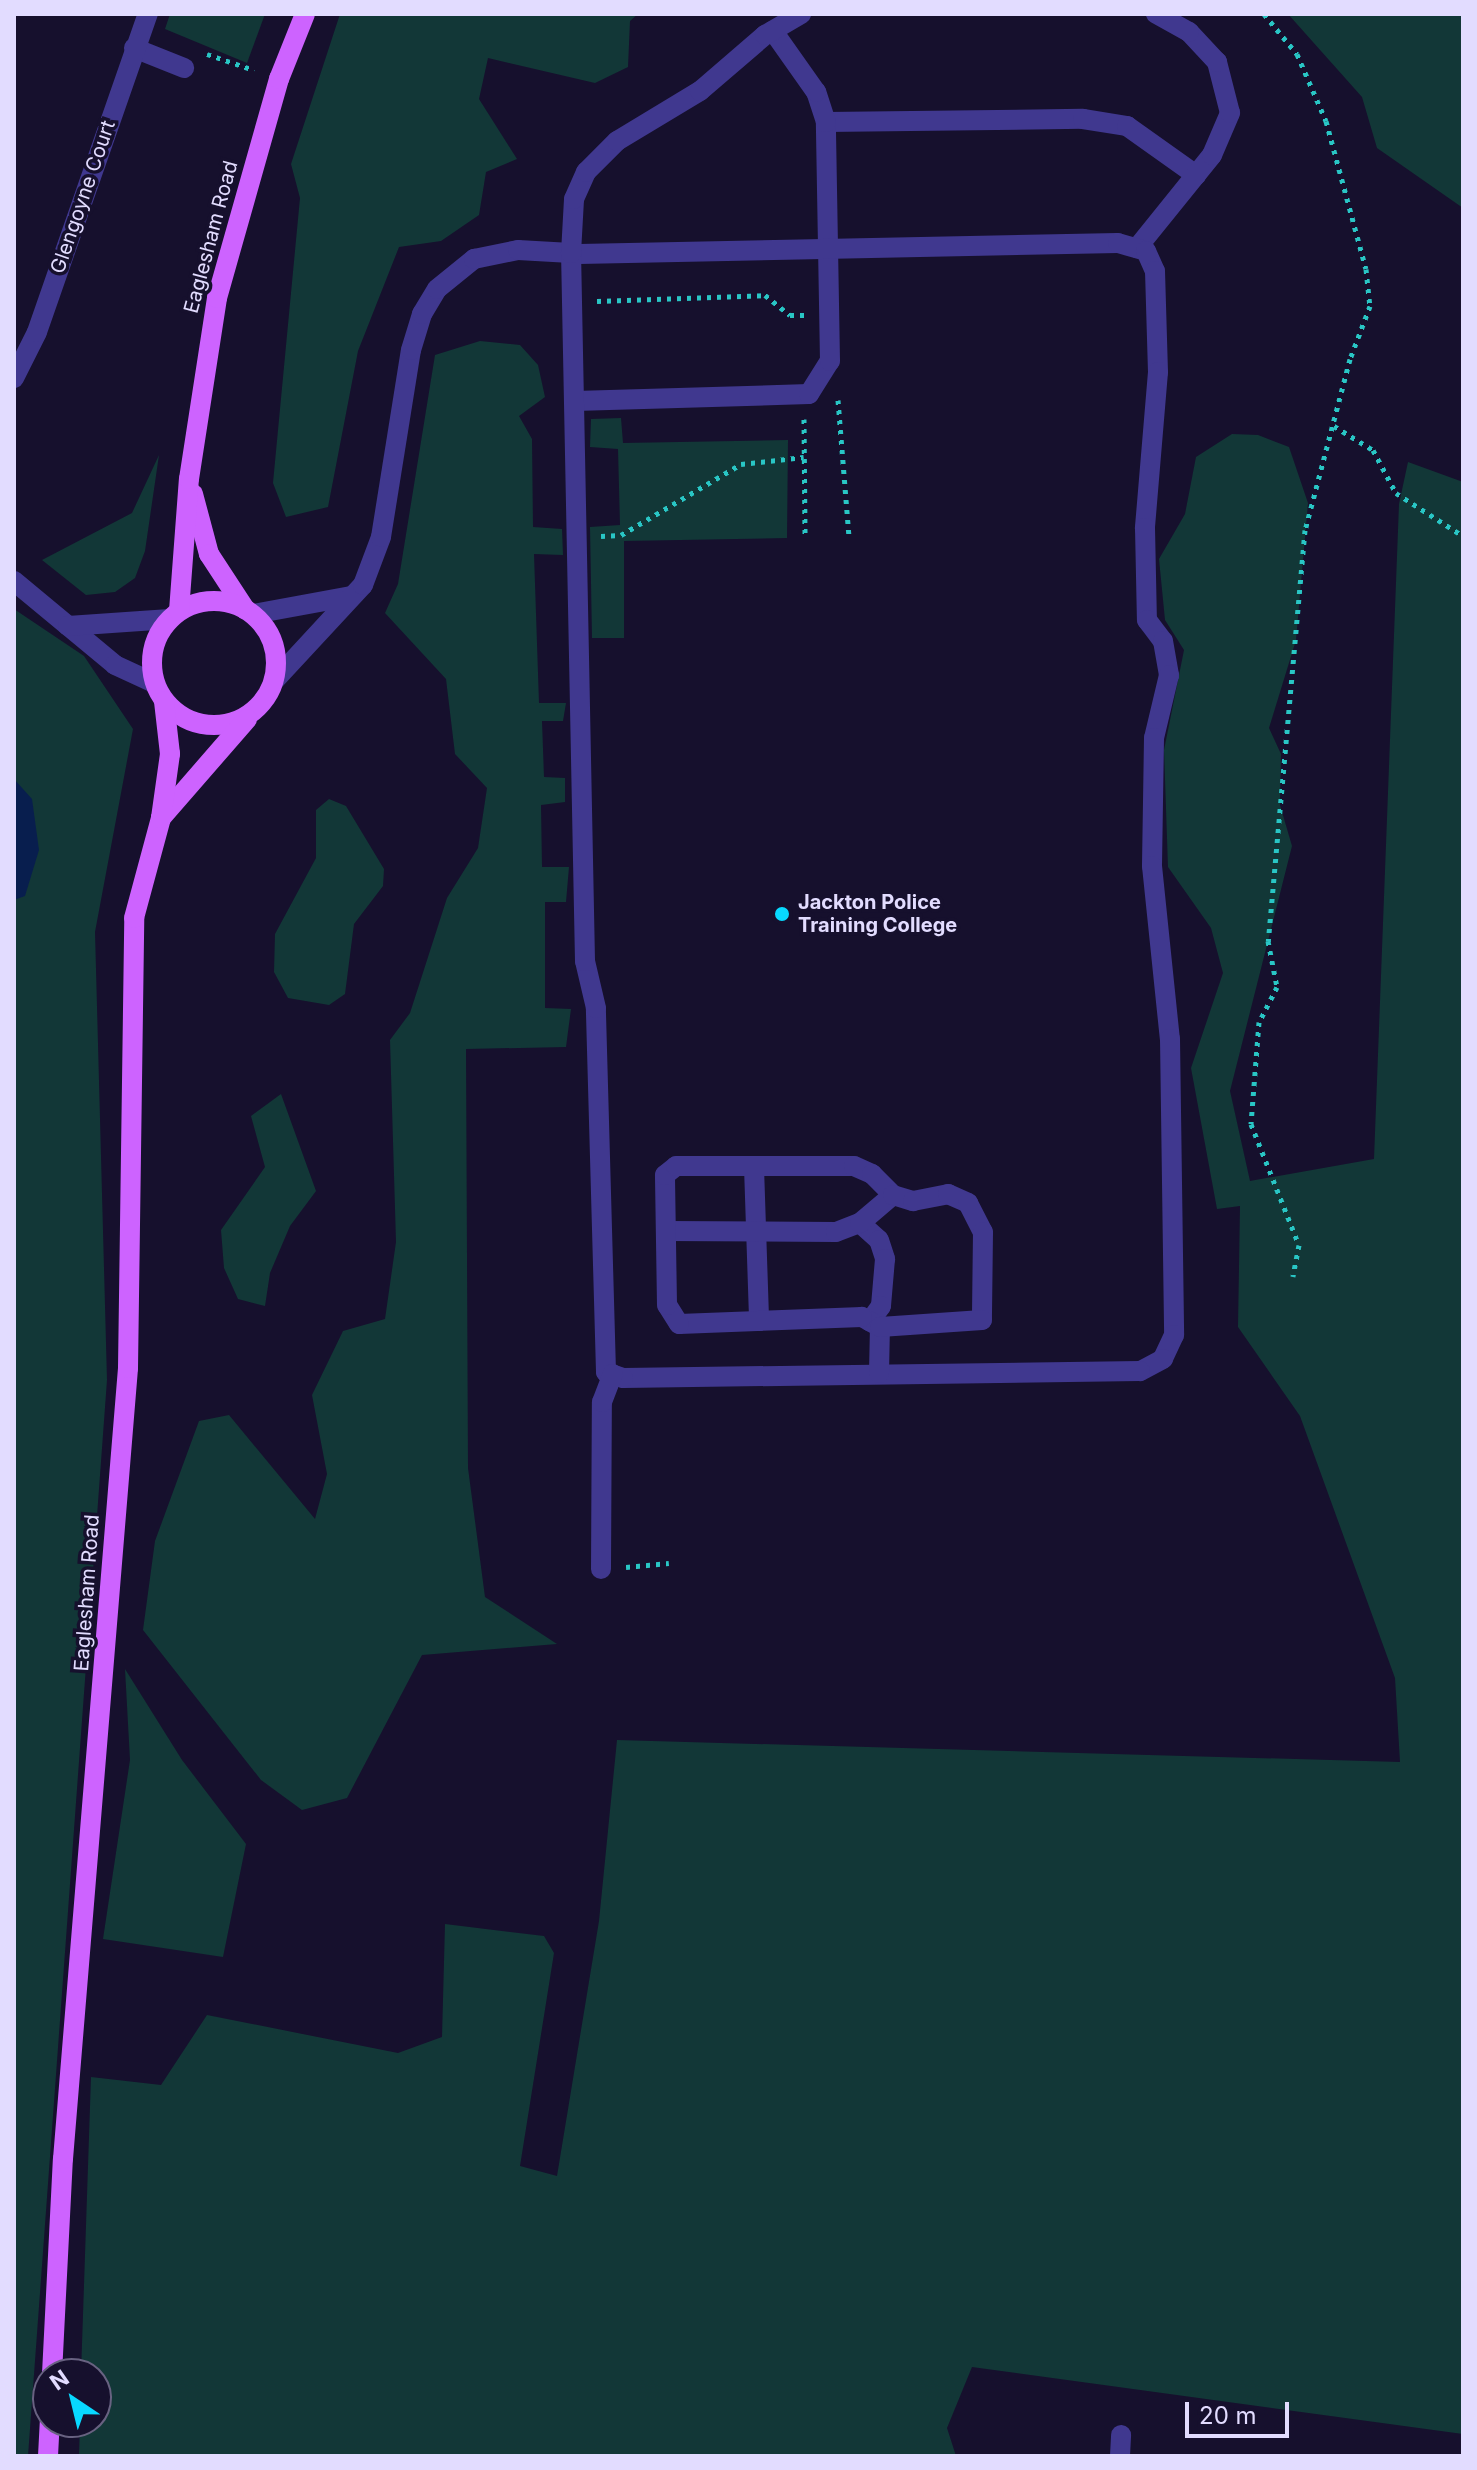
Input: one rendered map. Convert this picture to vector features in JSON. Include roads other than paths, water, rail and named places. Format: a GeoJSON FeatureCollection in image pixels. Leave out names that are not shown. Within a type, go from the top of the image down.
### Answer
{"type":"FeatureCollection","features":[{"type":"Feature","properties":{"kind":"main road","name":"Eaglesham Road"},"geometry":{"type":"LineString","coordinates":[[175,615],[189,479],[217,298],[279,79],[305,14]]}},
{"type":"Feature","properties":{"kind":"main road"},"geometry":{"type":"LineString","coordinates":[[161,818],[255,710],[274,681],[276,652],[209,554],[189,479]]}},
{"type":"Feature","properties":{"kind":"main road"},"geometry":{"type":"LineString","coordinates":[[249,612],[212,600],[175,615],[154,642],[154,683],[164,701],[197,724],[217,726],[255,710]]}},
{"type":"Feature","properties":{"kind":"main road","name":"Eaglesham Road"},"geometry":{"type":"LineString","coordinates":[[53,2358],[63,2159],[128,1368],[134,918],[161,818],[170,754],[164,701]]}},
{"type":"Feature","properties":{"kind":"street","name":"Glengoyne Court"},"geometry":{"type":"LineString","coordinates":[[14,378],[37,332],[148,14]]}},
{"type":"Feature","properties":{"kind":"street"},"geometry":{"type":"LineString","coordinates":[[274,681],[363,585],[381,537],[411,350],[437,289],[474,259],[518,250],[571,253],[1118,243],[1146,251],[1155,271],[1158,372],[1145,528],[1147,620],[1163,641],[1169,675],[1154,738],[1152,866],[1170,1039],[1174,1335],[1163,1359],[1140,1371],[606,1372],[602,1348],[596,1008],[585,961],[571,253],[574,199],[586,172],[617,141],[700,91],[773,31],[801,14]]}},
{"type":"Feature","properties":{"kind":"street"},"geometry":{"type":"LineString","coordinates":[[1137,248],[1212,155],[1230,113],[1217,62],[1189,32],[1156,14]]}},
{"type":"Feature","properties":{"kind":"street"},"geometry":{"type":"LineString","coordinates":[[575,401],[809,390],[830,361],[826,122],[816,92],[773,31]]}},
{"type":"Feature","properties":{"kind":"street"},"geometry":{"type":"LineString","coordinates":[[134,48],[184,68]]}},
{"type":"Feature","properties":{"kind":"street"},"geometry":{"type":"LineString","coordinates":[[826,122],[1083,119],[1127,126],[1196,175]]}},
{"type":"Feature","properties":{"kind":"street"},"geometry":{"type":"LineString","coordinates":[[14,581],[41,609],[68,626],[115,665],[154,683]]}},
{"type":"Feature","properties":{"kind":"street"},"geometry":{"type":"LineString","coordinates":[[249,612],[352,596]]}},
{"type":"Feature","properties":{"kind":"street"},"geometry":{"type":"LineString","coordinates":[[68,626],[175,615]]}},
{"type":"Feature","properties":{"kind":"street"},"geometry":{"type":"LineString","coordinates":[[676,1166],[754,1167],[854,1166],[872,1174],[893,1195],[913,1201],[948,1194],[968,1203],[983,1232],[982,1320],[875,1324],[862,1317],[679,1324],[667,1305],[665,1175],[676,1166]]}},
{"type":"Feature","properties":{"kind":"street"},"geometry":{"type":"LineString","coordinates":[[754,1167],[759,1321]]}},
{"type":"Feature","properties":{"kind":"street"},"geometry":{"type":"LineString","coordinates":[[666,1231],[836,1232],[860,1223],[893,1195]]}},
{"type":"Feature","properties":{"kind":"street"},"geometry":{"type":"LineString","coordinates":[[860,1223],[879,1240],[885,1259],[881,1306],[875,1324],[879,1373]]}},
{"type":"Feature","properties":{"kind":"street"},"geometry":{"type":"LineString","coordinates":[[601,1569],[602,1402],[613,1374]]}},
{"type":"Feature","properties":{"kind":"street"},"geometry":{"type":"LineString","coordinates":[[1120,2456],[1121,2435]]}},
{"type":"Feature","properties":{"kind":"water"},"geometry":{"type":"Polygon","coordinates":[[[14,779],[32,799],[39,850],[25,896],[14,900],[14,779]]]}},
{"type":"Feature","properties":{"kind":"place","name":"Jackton Police Training College"},"geometry":{"type":"Point","coordinates":[782,914]}}]}
